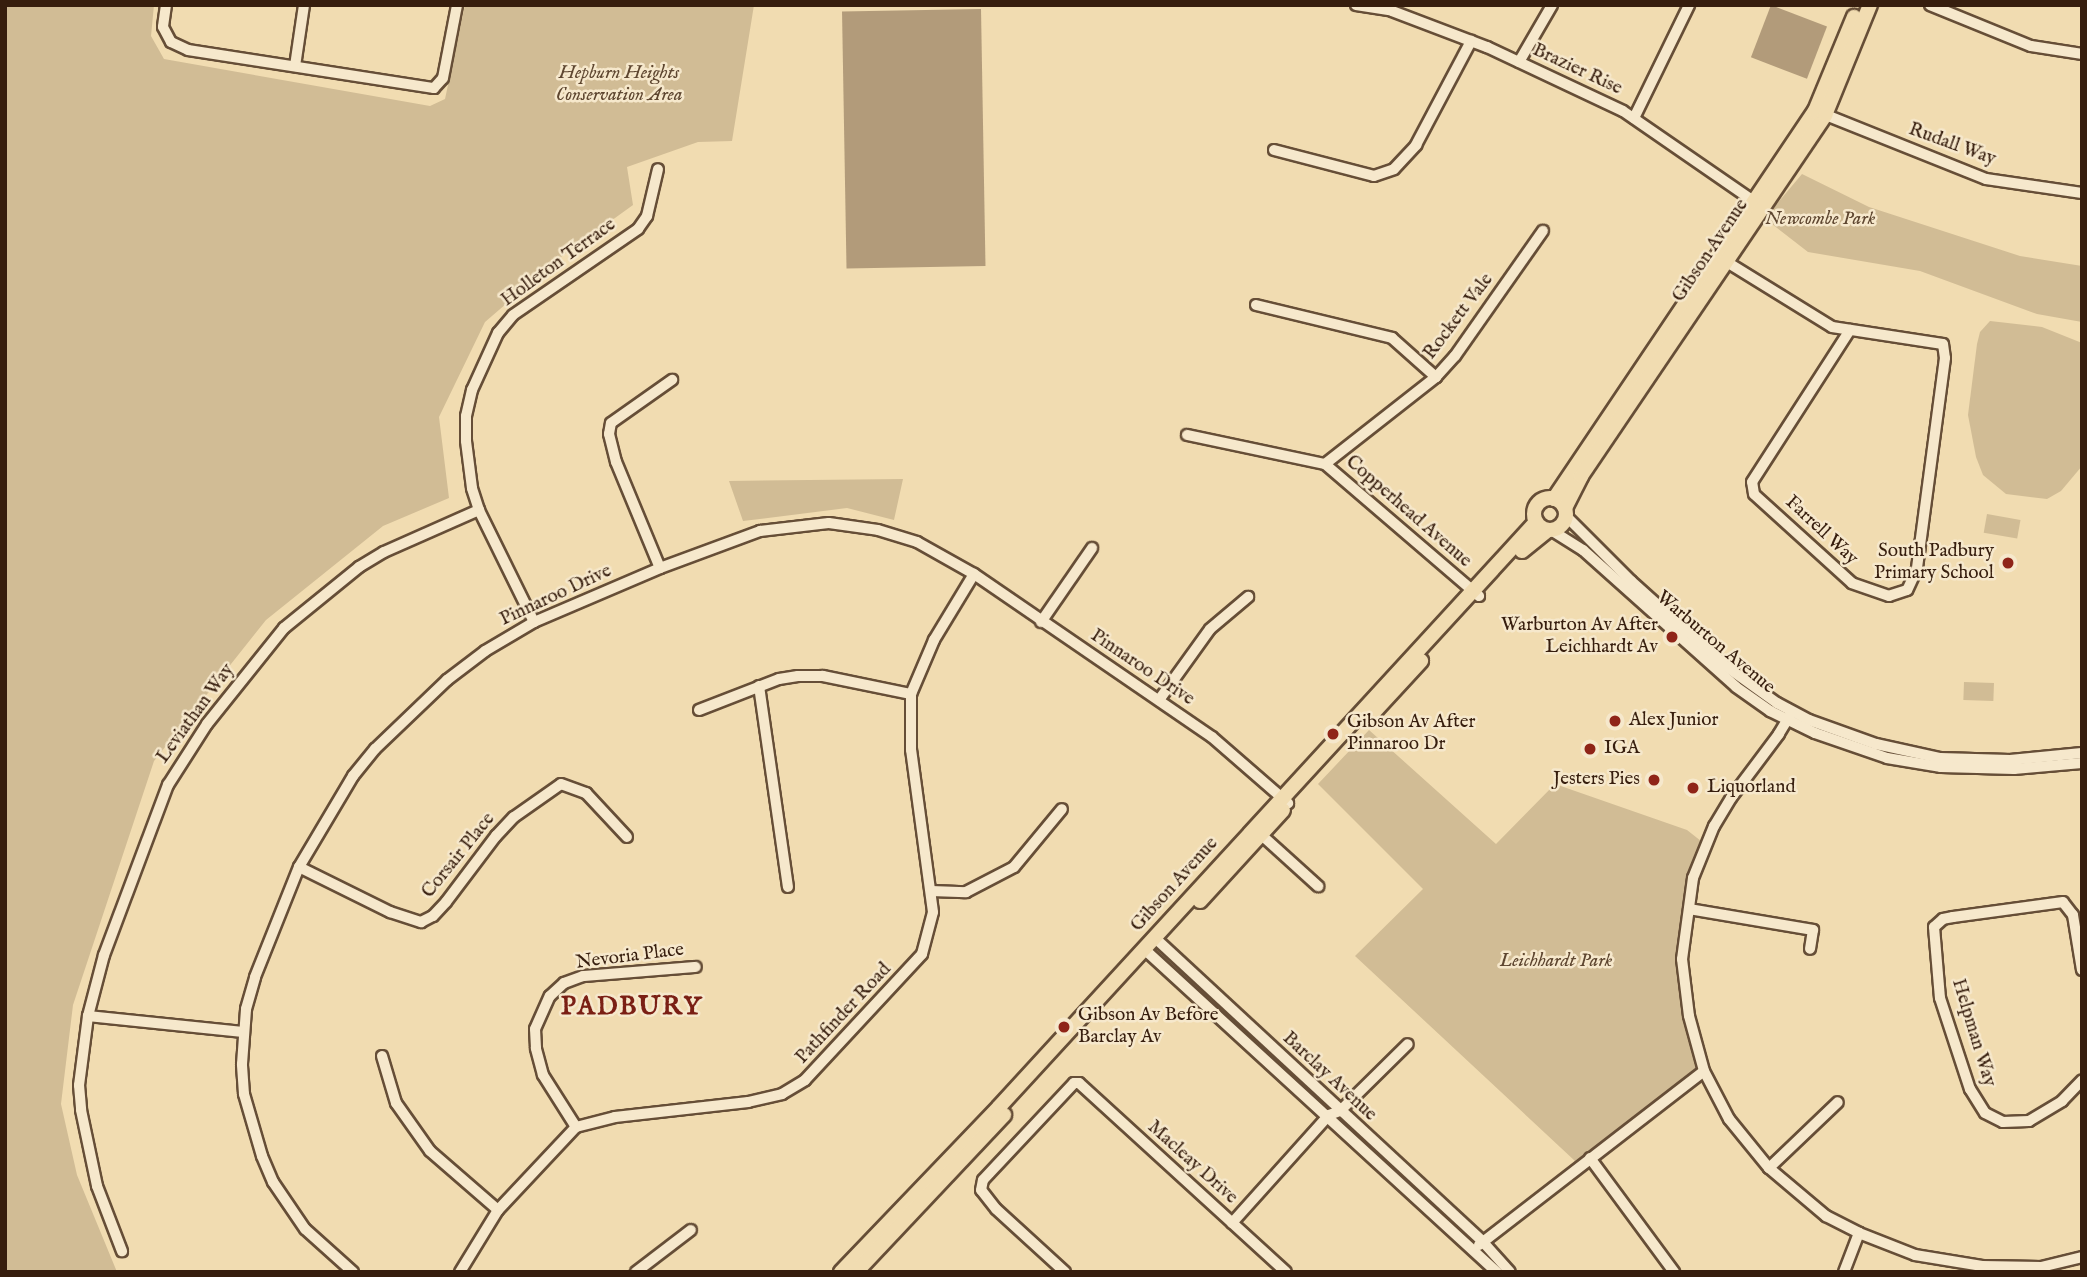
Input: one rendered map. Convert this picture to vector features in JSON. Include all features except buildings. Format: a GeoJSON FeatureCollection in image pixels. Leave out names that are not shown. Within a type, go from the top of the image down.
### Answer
{"type":"FeatureCollection","features":[{"type":"Feature","properties":{"kind":"main road","name":"Gibson Avenue"},"geometry":{"type":"LineString","coordinates":[[1820,113],[1859,5]]}},
{"type":"Feature","properties":{"kind":"main road","name":"Gibson Avenue"},"geometry":{"type":"LineString","coordinates":[[1562,508],[1722,259],[1820,113],[1870,5]]}},
{"type":"Feature","properties":{"kind":"main road"},"geometry":{"type":"LineString","coordinates":[[1539,503],[1562,508],[1563,524],[1545,527],[1535,512],[1539,503]]}},
{"type":"Feature","properties":{"kind":"main road","name":"Gibson Avenue"},"geometry":{"type":"LineString","coordinates":[[856,1272],[1476,593],[1545,527]]}},
{"type":"Feature","properties":{"kind":"main road","name":"Gibson Avenue"},"geometry":{"type":"LineString","coordinates":[[841,1272],[1152,945]]}},
{"type":"Feature","properties":{"kind":"street"},"geometry":{"type":"LineString","coordinates":[[166,5],[163,27],[171,42],[188,50],[434,88],[443,78],[457,5]]}},
{"type":"Feature","properties":{"kind":"street"},"geometry":{"type":"LineString","coordinates":[[295,66],[304,5]]}},
{"type":"Feature","properties":{"kind":"street","name":"Brazier Rise"},"geometry":{"type":"LineString","coordinates":[[1356,5],[1392,11],[1471,41],[1633,118],[1759,204]]}},
{"type":"Feature","properties":{"kind":"street"},"geometry":{"type":"LineString","coordinates":[[1519,62],[1552,5]]}},
{"type":"Feature","properties":{"kind":"street"},"geometry":{"type":"LineString","coordinates":[[1633,118],[1689,5]]}},
{"type":"Feature","properties":{"kind":"street"},"geometry":{"type":"LineString","coordinates":[[1930,5],[2031,46],[2082,54]]}},
{"type":"Feature","properties":{"kind":"street"},"geometry":{"type":"LineString","coordinates":[[1273,150],[1374,176],[1394,169],[1416,145],[1471,41]]}},
{"type":"Feature","properties":{"kind":"street","name":"Rudall Way"},"geometry":{"type":"LineString","coordinates":[[1820,113],[1986,179],[2082,193]]}},
{"type":"Feature","properties":{"kind":"street","name":"Holleton Terrace"},"geometry":{"type":"LineString","coordinates":[[534,622],[479,510],[468,466],[466,416],[472,390],[489,348],[513,315],[638,229],[647,216],[658,169]]}},
{"type":"Feature","properties":{"kind":"street","name":"Rockett Vale"},"geometry":{"type":"LineString","coordinates":[[1325,464],[1436,377],[1455,356],[1543,230]]}},
{"type":"Feature","properties":{"kind":"street"},"geometry":{"type":"LineString","coordinates":[[1722,259],[1832,327],[1850,330]]}},
{"type":"Feature","properties":{"kind":"street"},"geometry":{"type":"LineString","coordinates":[[1256,305],[1392,338],[1436,377]]}},
{"type":"Feature","properties":{"kind":"street","name":"Farrell Way"},"geometry":{"type":"LineString","coordinates":[[1850,330],[1943,344],[1945,358],[1917,569],[1907,590],[1889,596],[1868,591],[1852,583],[1754,494],[1752,482],[1850,330]]}},
{"type":"Feature","properties":{"kind":"street"},"geometry":{"type":"LineString","coordinates":[[660,568],[616,462],[608,434],[611,423],[672,380]]}},
{"type":"Feature","properties":{"kind":"street","name":"Copperhead Avenue"},"geometry":{"type":"LineString","coordinates":[[1187,435],[1325,464],[1476,593]]}},
{"type":"Feature","properties":{"kind":"street","name":"Warburton Avenue"},"geometry":{"type":"LineString","coordinates":[[1562,508],[1632,581],[1727,667],[1790,716],[1858,738],[1940,758],[2010,760],[2082,753]]}},
{"type":"Feature","properties":{"kind":"street","name":"Leviathan Way"},"geometry":{"type":"LineString","coordinates":[[122,1251],[97,1186],[81,1110],[79,1085],[88,1016],[104,955],[168,785],[207,724],[284,628],[359,567],[384,552],[479,510]]}},
{"type":"Feature","properties":{"kind":"street","name":"Pinnaroo Drive"},"geometry":{"type":"LineString","coordinates":[[354,1272],[305,1229],[273,1182],[244,1094],[243,1032],[255,977],[299,867],[353,776],[375,749],[447,680],[485,651],[534,622],[660,568],[760,531],[829,523],[878,530],[917,542],[974,574],[1212,737],[1285,801]]}},
{"type":"Feature","properties":{"kind":"street","name":"Warburton Avenue"},"geometry":{"type":"LineString","coordinates":[[1545,527],[1583,550],[1724,677],[1790,716],[1857,749],[1927,766],[1993,770],[2082,763]]}},
{"type":"Feature","properties":{"kind":"street"},"geometry":{"type":"LineString","coordinates":[[1041,622],[1091,548]]}},
{"type":"Feature","properties":{"kind":"street","name":"Pathfinder Road"},"geometry":{"type":"LineString","coordinates":[[460,1272],[498,1210],[576,1128],[615,1116],[748,1102],[782,1094],[805,1080],[922,954],[933,912],[912,761],[911,694],[934,640],[974,574]]}},
{"type":"Feature","properties":{"kind":"street"},"geometry":{"type":"LineString","coordinates":[[1159,700],[1210,629],[1248,597]]}},
{"type":"Feature","properties":{"kind":"street"},"geometry":{"type":"LineString","coordinates":[[699,710],[759,686],[798,676],[822,676],[911,694]]}},
{"type":"Feature","properties":{"kind":"street"},"geometry":{"type":"LineString","coordinates":[[759,686],[788,887]]}},
{"type":"Feature","properties":{"kind":"street"},"geometry":{"type":"LineString","coordinates":[[1790,716],[1714,825],[1693,878],[1682,959],[1685,988],[1704,1071],[1729,1119],[1769,1168],[1826,1216],[1859,1233],[1915,1255],[2013,1269],[2041,1267],[2082,1257]]}},
{"type":"Feature","properties":{"kind":"street","name":"Corsair Place"},"geometry":{"type":"LineString","coordinates":[[299,867],[390,912],[421,922],[433,916],[446,902],[496,835],[514,817],[561,784],[586,793],[626,837]]}},
{"type":"Feature","properties":{"kind":"street"},"geometry":{"type":"LineString","coordinates":[[931,891],[966,892],[1014,867],[1062,809]]}},
{"type":"Feature","properties":{"kind":"street"},"geometry":{"type":"LineString","coordinates":[[1257,831],[1318,887]]}},
{"type":"Feature","properties":{"kind":"street","name":"Helpman Way"},"geometry":{"type":"LineString","coordinates":[[2082,970],[2073,915],[2063,902],[1943,919],[1933,934],[1940,998],[1970,1089],[1985,1113],[2003,1122],[2029,1121],[2062,1101],[2082,1080]]}},
{"type":"Feature","properties":{"kind":"street"},"geometry":{"type":"LineString","coordinates":[[1689,909],[1813,930],[1810,949]]}},
{"type":"Feature","properties":{"kind":"street","name":"Barclay Avenue"},"geometry":{"type":"LineString","coordinates":[[1152,945],[1193,977],[1335,1113],[1510,1272]]}},
{"type":"Feature","properties":{"kind":"street","name":"Nevoria Place"},"geometry":{"type":"LineString","coordinates":[[576,1128],[543,1075],[536,1048],[535,1029],[550,996],[564,983],[583,976],[696,967]]}},
{"type":"Feature","properties":{"kind":"street"},"geometry":{"type":"LineString","coordinates":[[88,1016],[243,1032]]}},
{"type":"Feature","properties":{"kind":"street"},"geometry":{"type":"LineString","coordinates":[[1232,1223],[1335,1113],[1408,1044]]}},
{"type":"Feature","properties":{"kind":"street"},"geometry":{"type":"LineString","coordinates":[[382,1056],[396,1103],[430,1151],[498,1210]]}},
{"type":"Feature","properties":{"kind":"street"},"geometry":{"type":"LineString","coordinates":[[1479,1245],[1704,1071]]}},
{"type":"Feature","properties":{"kind":"street","name":"Macleay Drive"},"geometry":{"type":"LineString","coordinates":[[1065,1272],[996,1209],[981,1190],[983,1180],[1074,1083],[1079,1083],[1286,1272]]}},
{"type":"Feature","properties":{"kind":"street"},"geometry":{"type":"LineString","coordinates":[[1769,1168],[1838,1102]]}},
{"type":"Feature","properties":{"kind":"street"},"geometry":{"type":"LineString","coordinates":[[1590,1158],[1674,1272]]}},
{"type":"Feature","properties":{"kind":"street"},"geometry":{"type":"LineString","coordinates":[[636,1272],[691,1230]]}},
{"type":"Feature","properties":{"kind":"street"},"geometry":{"type":"LineString","coordinates":[[1844,1272],[1859,1233]]}},
{"type":"Feature","properties":{"kind":"street","name":"Barclay Avenue"},"geometry":{"type":"LineString","coordinates":[[1479,1245],[1497,1272]]}},
{"type":"Feature","properties":{"kind":"green space","name":"Hepburn Heights Conservation Area"},"geometry":{"type":"Polygon","coordinates":[[[5,5],[154,5],[151,36],[164,59],[430,106],[445,99],[465,5],[754,5],[732,141],[698,142],[627,167],[633,205],[561,257],[485,322],[439,417],[449,498],[383,526],[266,620],[154,761],[73,1005],[61,1104],[77,1175],[117,1272],[5,1272],[5,5]]]}},
{"type":"Feature","properties":{"kind":"green space","name":"Newcombe Park"},"geometry":{"type":"Polygon","coordinates":[[[1802,174],[1869,207],[2020,256],[2082,266],[2082,322],[2037,314],[1920,271],[1808,252],[1768,221],[1775,206],[1802,174]]]}},
{"type":"Feature","properties":{"kind":"green space"},"geometry":{"type":"Polygon","coordinates":[[[1990,321],[2042,327],[2082,343],[2082,466],[2061,491],[2047,499],[2006,494],[1983,475],[1976,457],[1968,415],[1977,344],[1980,332],[1990,321]]]}},
{"type":"Feature","properties":{"kind":"green space"},"geometry":{"type":"Polygon","coordinates":[[[903,479],[894,520],[847,508],[743,521],[729,481],[903,479]]]}},
{"type":"Feature","properties":{"kind":"green space"},"geometry":{"type":"Polygon","coordinates":[[[1987,514],[2020,520],[2017,539],[1984,533],[1987,514]]]}},
{"type":"Feature","properties":{"kind":"green space"},"geometry":{"type":"Polygon","coordinates":[[[1964,682],[1994,683],[1993,701],[1963,700],[1964,682]]]}},
{"type":"Feature","properties":{"kind":"green space","name":"Leichhardt Park"},"geometry":{"type":"Polygon","coordinates":[[[1369,730],[1496,844],[1555,784],[1687,830],[1706,845],[1685,933],[1686,996],[1704,1071],[1575,1161],[1355,956],[1423,889],[1318,784],[1369,730]]]}},
{"type":"Feature","properties":{"kind":"shaded area"},"geometry":{"type":"Polygon","coordinates":[[[1771,5],[1827,27],[1807,79],[1751,57],[1771,5]]]}},
{"type":"Feature","properties":{"kind":"shaded area"},"geometry":{"type":"Polygon","coordinates":[[[981,9],[985,266],[847,268],[842,11],[981,9]]]}},
{"type":"Feature","properties":{"kind":"place","name":"South Padbury Primary School"},"geometry":{"type":"Point","coordinates":[2008,563]}},
{"type":"Feature","properties":{"kind":"place","name":"Warburton Av After Leichhardt Av"},"geometry":{"type":"Point","coordinates":[1672,637]}},
{"type":"Feature","properties":{"kind":"place","name":"Alex Junior"},"geometry":{"type":"Point","coordinates":[1615,721]}},
{"type":"Feature","properties":{"kind":"place","name":"Gibson Av After Pinnaroo Dr"},"geometry":{"type":"Point","coordinates":[1333,734]}},
{"type":"Feature","properties":{"kind":"place","name":"IGA"},"geometry":{"type":"Point","coordinates":[1590,749]}},
{"type":"Feature","properties":{"kind":"place","name":"Jesters Pies"},"geometry":{"type":"Point","coordinates":[1654,780]}},
{"type":"Feature","properties":{"kind":"place","name":"Liquorland"},"geometry":{"type":"Point","coordinates":[1693,788]}},
{"type":"Feature","properties":{"kind":"place","name":"Gibson Av Before Barclay Av"},"geometry":{"type":"Point","coordinates":[1064,1027]}},
{"type":"Feature","properties":{"kind":"district","name":"PADBURY"},"geometry":{"type":"Point","coordinates":[632,1007]}}]}
